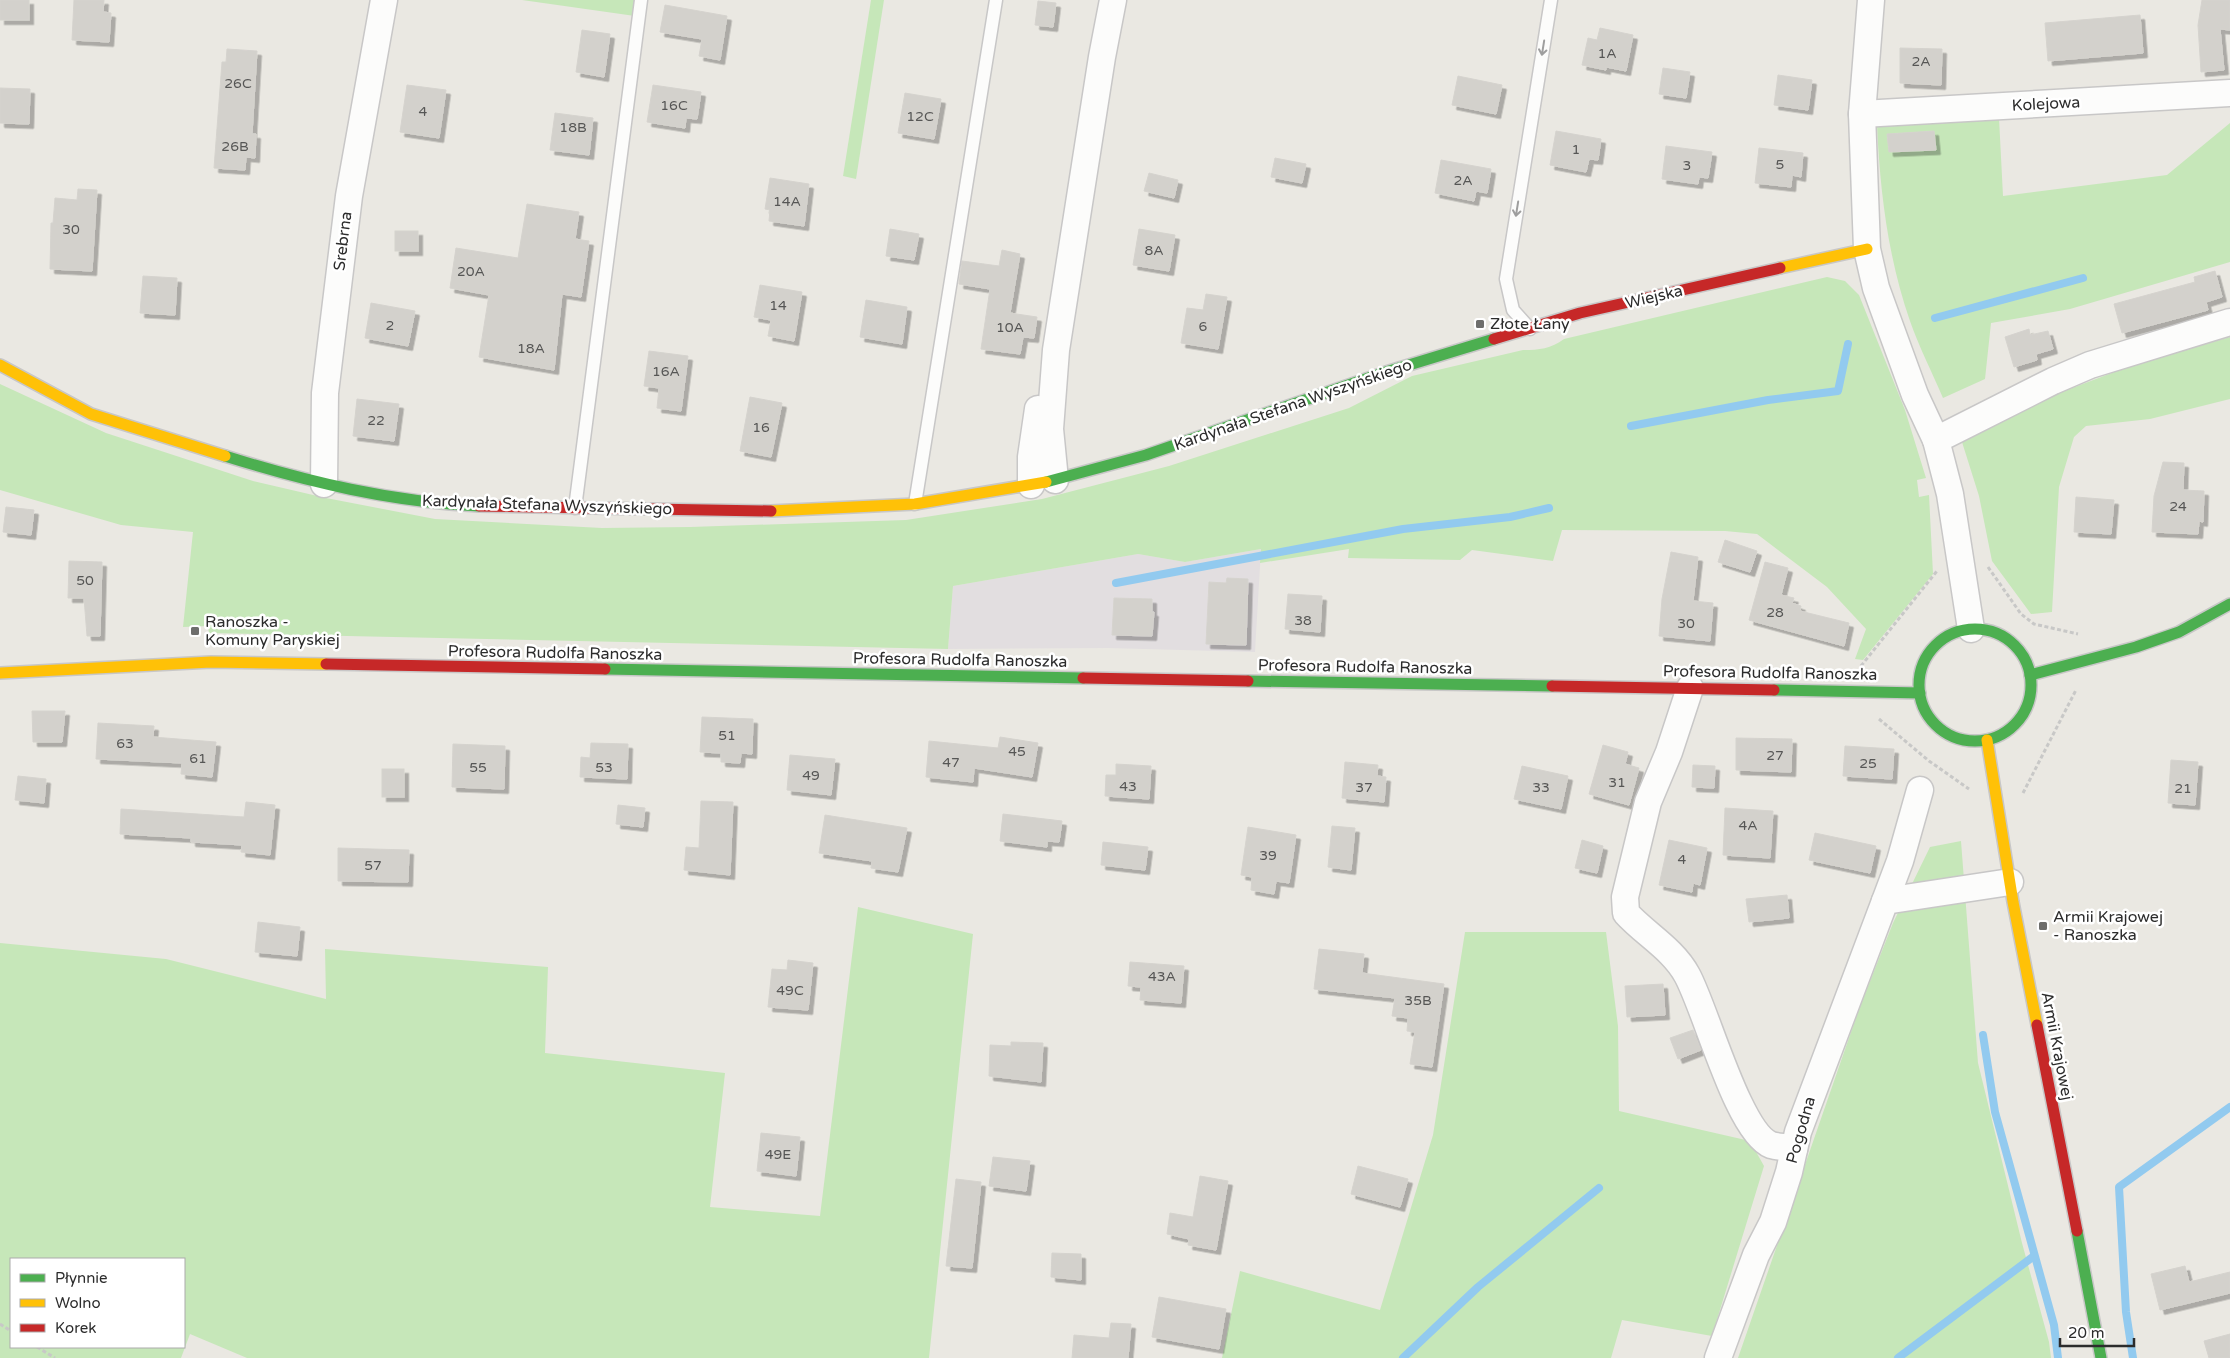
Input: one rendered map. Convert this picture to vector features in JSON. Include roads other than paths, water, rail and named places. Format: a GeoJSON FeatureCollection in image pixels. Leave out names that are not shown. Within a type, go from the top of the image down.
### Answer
{"type":"FeatureCollection","features":[{"type":"Feature","properties":{"kind":"street","name":"Srebrna"},"geometry":{"type":"LineString","coordinates":[[324,484],[325,393],[348,206],[384,0]]}},
{"type":"Feature","properties":{"kind":"street"},"geometry":{"type":"LineString","coordinates":[[1043,482],[1032,457],[1040,393],[1049,347],[1065,295],[1102,58],[1113,0]]}},
{"type":"Feature","properties":{"kind":"street"},"geometry":{"type":"LineString","coordinates":[[1871,0],[1862,114],[1867,249],[1876,288],[1915,394],[1936,440],[1950,494],[1971,629]]}},
{"type":"Feature","properties":{"kind":"street","name":"Kolejowa"},"geometry":{"type":"LineString","coordinates":[[1862,114],[2230,93]]}},
{"type":"Feature","properties":{"kind":"street","name":"Wiejska"},"geometry":{"type":"LineString","coordinates":[[1531,329],[1580,313],[1867,249]]}},
{"type":"Feature","properties":{"kind":"street"},"geometry":{"type":"LineString","coordinates":[[1936,440],[2053,381],[2090,365],[2230,322]]}},
{"type":"Feature","properties":{"kind":"street","name":"Kardynała Stefana Wyszyńskiego"},"geometry":{"type":"LineString","coordinates":[[0,365],[91,414],[280,473],[374,495],[437,504],[752,512],[915,504],[1043,482],[1146,455],[1386,372],[1531,329]]}},
{"type":"Feature","properties":{"kind":"street"},"geometry":{"type":"LineString","coordinates":[[2030,675],[2127,650],[2179,632],[2230,604]]}},
{"type":"Feature","properties":{"kind":"street"},"geometry":{"type":"LineString","coordinates":[[1971,629],[1987,630],[2009,641],[2025,660],[2030,675],[2030,692],[2026,709],[2016,723],[2003,733],[1987,740],[1974,741],[1949,734],[1929,717],[1920,693],[1920,674],[1926,657],[1938,643],[1953,633],[1971,629]]}},
{"type":"Feature","properties":{"kind":"street","name":"Profesora Rudolfa Ranoszka"},"geometry":{"type":"LineString","coordinates":[[0,672],[211,662],[1920,693]]}},
{"type":"Feature","properties":{"kind":"street"},"geometry":{"type":"LineString","coordinates":[[1690,688],[1648,802],[1625,897],[1626,912],[1659,941],[1687,974],[1736,1096],[1753,1129],[1770,1145],[1794,1149]]}},
{"type":"Feature","properties":{"kind":"street","name":"Armii Krajowej"},"geometry":{"type":"LineString","coordinates":[[1987,740],[2010,882],[2101,1358]]}},
{"type":"Feature","properties":{"kind":"street","name":"Pogodna"},"geometry":{"type":"LineString","coordinates":[[1718,1358],[1756,1255],[1772,1222],[1798,1132],[1900,861],[1920,790]]}},
{"type":"Feature","properties":{"kind":"street"},"geometry":{"type":"LineString","coordinates":[[1885,901],[2010,882]]}},
{"type":"Feature","properties":{"kind":"lane"},"geometry":{"type":"LineString","coordinates":[[575,508],[641,0]]}},
{"type":"Feature","properties":{"kind":"lane"},"geometry":{"type":"LineString","coordinates":[[915,504],[996,0]]}},
{"type":"Feature","properties":{"kind":"lane"},"geometry":{"type":"LineString","coordinates":[[1531,329],[1513,310],[1506,278],[1551,0]]}},
{"type":"Feature","properties":{"kind":"waterway"},"geometry":{"type":"LineString","coordinates":[[1935,318],[2083,278]]}},
{"type":"Feature","properties":{"kind":"waterway"},"geometry":{"type":"LineString","coordinates":[[1631,426],[1768,400],[1838,391],[1848,344]]}},
{"type":"Feature","properties":{"kind":"waterway"},"geometry":{"type":"LineString","coordinates":[[1116,583],[1403,529],[1510,517],[1549,508]]}},
{"type":"Feature","properties":{"kind":"waterway"},"geometry":{"type":"LineString","coordinates":[[1983,1035],[1995,1112],[2054,1325],[2058,1358]]}},
{"type":"Feature","properties":{"kind":"waterway"},"geometry":{"type":"LineString","coordinates":[[2133,1358],[2126,1312],[2119,1187],[2230,1107]]}},
{"type":"Feature","properties":{"kind":"waterway"},"geometry":{"type":"LineString","coordinates":[[1403,1358],[1478,1287],[1599,1188]]}},
{"type":"Feature","properties":{"kind":"waterway"},"geometry":{"type":"LineString","coordinates":[[1898,1358],[2034,1256]]}},
{"type":"Feature","properties":{"kind":"place","name":"Złote Łany"},"geometry":{"type":"Point","coordinates":[1480,324]}},
{"type":"Feature","properties":{"kind":"place","name":"Ranoszka - Komuny Paryskiej"},"geometry":{"type":"Point","coordinates":[195,631]}},
{"type":"Feature","properties":{"kind":"place","name":"Armii Krajowej - Ranoszka"},"geometry":{"type":"Point","coordinates":[2043,926]}}]}
